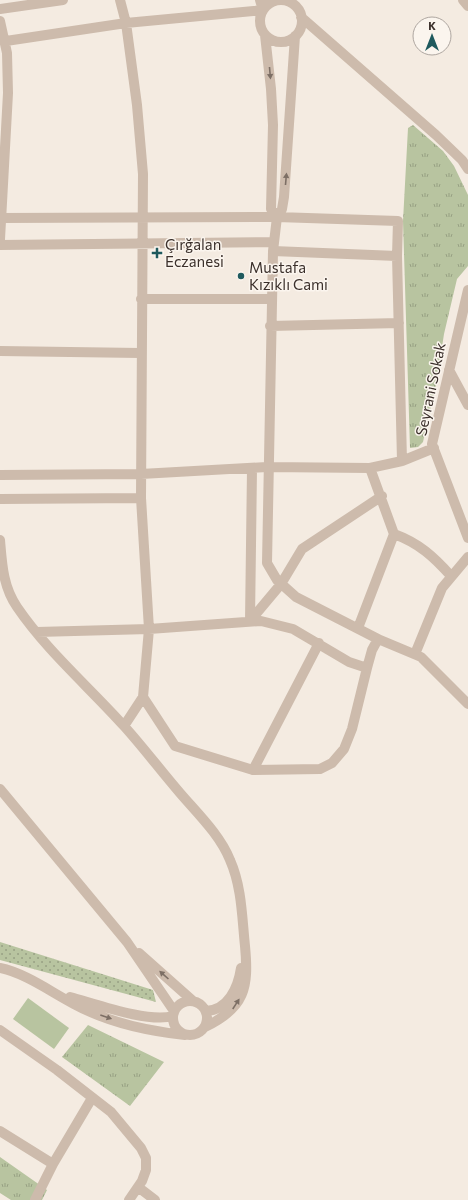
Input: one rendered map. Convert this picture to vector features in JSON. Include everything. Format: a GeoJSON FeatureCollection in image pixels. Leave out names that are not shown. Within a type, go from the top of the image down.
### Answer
{"type":"FeatureCollection","features":[{"type":"Feature","properties":{"kind":"street"},"geometry":{"type":"LineString","coordinates":[[0,9],[63,0]]}},
{"type":"Feature","properties":{"kind":"street"},"geometry":{"type":"LineString","coordinates":[[120,0],[126,23],[141,139],[143,218],[140,353],[141,498],[149,629],[143,697],[124,726]]}},
{"type":"Feature","properties":{"kind":"street"},"geometry":{"type":"LineString","coordinates":[[463,0],[468,6]]}},
{"type":"Feature","properties":{"kind":"street"},"geometry":{"type":"LineString","coordinates":[[6,41],[287,1],[294,5],[301,17],[436,135],[462,160],[468,169]]}},
{"type":"Feature","properties":{"kind":"street"},"geometry":{"type":"LineString","coordinates":[[262,5],[260,23],[265,35],[269,63],[273,125],[270,198],[271,209],[277,217]]}},
{"type":"Feature","properties":{"kind":"street"},"geometry":{"type":"LineString","coordinates":[[265,35],[276,42],[289,40],[299,31],[301,17]]}},
{"type":"Feature","properties":{"kind":"street"},"geometry":{"type":"LineString","coordinates":[[0,21],[6,41],[8,73],[8,123],[0,239]]}},
{"type":"Feature","properties":{"kind":"street"},"geometry":{"type":"LineString","coordinates":[[295,36],[284,197],[282,209],[277,217],[273,247],[270,326],[266,563],[281,584],[296,597],[378,639],[421,657],[468,704]]}},
{"type":"Feature","properties":{"kind":"street"},"geometry":{"type":"LineString","coordinates":[[2,218],[277,217],[398,221],[397,256],[402,461]]}},
{"type":"Feature","properties":{"kind":"street"},"geometry":{"type":"LineString","coordinates":[[0,245],[142,244],[273,247],[397,256]]}},
{"type":"Feature","properties":{"kind":"street","name":"Seyrani Sokak"},"geometry":{"type":"LineString","coordinates":[[468,290],[432,444],[468,538]]}},
{"type":"Feature","properties":{"kind":"street"},"geometry":{"type":"LineString","coordinates":[[141,299],[271,299]]}},
{"type":"Feature","properties":{"kind":"street"},"geometry":{"type":"LineString","coordinates":[[270,326],[399,323]]}},
{"type":"Feature","properties":{"kind":"street"},"geometry":{"type":"LineString","coordinates":[[0,351],[140,353]]}},
{"type":"Feature","properties":{"kind":"street"},"geometry":{"type":"LineString","coordinates":[[449,370],[468,405]]}},
{"type":"Feature","properties":{"kind":"street"},"geometry":{"type":"LineString","coordinates":[[0,475],[141,474],[267,467],[370,468],[402,461],[434,448]]}},
{"type":"Feature","properties":{"kind":"street"},"geometry":{"type":"LineString","coordinates":[[358,628],[394,534],[382,496],[370,468]]}},
{"type":"Feature","properties":{"kind":"street"},"geometry":{"type":"LineString","coordinates":[[250,621],[252,469]]}},
{"type":"Feature","properties":{"kind":"street"},"geometry":{"type":"LineString","coordinates":[[250,621],[281,584],[302,549],[382,496]]}},
{"type":"Feature","properties":{"kind":"street"},"geometry":{"type":"LineString","coordinates":[[0,499],[141,498]]}},
{"type":"Feature","properties":{"kind":"street"},"geometry":{"type":"LineString","coordinates":[[394,534],[424,549],[451,576]]}},
{"type":"Feature","properties":{"kind":"street"},"geometry":{"type":"LineString","coordinates":[[0,540],[2,568],[7,586],[17,607],[50,648],[124,726],[216,835],[226,852],[236,878],[245,952],[246,977],[240,998],[234,1008],[222,1019],[205,1027],[196,1034],[164,1033],[117,1021],[73,1004],[59,994]]}},
{"type":"Feature","properties":{"kind":"street"},"geometry":{"type":"LineString","coordinates":[[415,654],[442,588],[468,557]]}},
{"type":"Feature","properties":{"kind":"street"},"geometry":{"type":"LineString","coordinates":[[37,632],[149,629],[250,621],[283,625],[303,633],[349,662],[366,668]]}},
{"type":"Feature","properties":{"kind":"street"},"geometry":{"type":"LineString","coordinates":[[143,697],[175,746],[254,770],[320,769],[336,760],[348,740],[366,668],[372,650],[378,639]]}},
{"type":"Feature","properties":{"kind":"street"},"geometry":{"type":"LineString","coordinates":[[254,770],[319,643]]}},
{"type":"Feature","properties":{"kind":"street"},"geometry":{"type":"LineString","coordinates":[[0,789],[127,942],[173,1014],[176,1028],[185,1034]]}},
{"type":"Feature","properties":{"kind":"street"},"geometry":{"type":"LineString","coordinates":[[127,942],[193,1001],[202,1006],[206,1011],[207,1022],[205,1027]]}},
{"type":"Feature","properties":{"kind":"street"},"geometry":{"type":"LineString","coordinates":[[206,1011],[220,1008],[229,999],[236,988],[245,952]]}},
{"type":"Feature","properties":{"kind":"street"},"geometry":{"type":"LineString","coordinates":[[0,968],[59,994],[163,1019],[173,1014],[182,1002],[193,1001]]}},
{"type":"Feature","properties":{"kind":"street"},"geometry":{"type":"LineString","coordinates":[[0,1030],[57,1070],[111,1112],[144,1153],[146,1170],[138,1187],[129,1200]]}},
{"type":"Feature","properties":{"kind":"street"},"geometry":{"type":"LineString","coordinates":[[36,1200],[52,1164],[92,1098]]}},
{"type":"Feature","properties":{"kind":"street"},"geometry":{"type":"LineString","coordinates":[[0,1132],[52,1164]]}},
{"type":"Feature","properties":{"kind":"street"},"geometry":{"type":"LineString","coordinates":[[138,1187],[155,1200]]}},
{"type":"Feature","properties":{"kind":"green space"},"geometry":{"type":"Polygon","coordinates":[[[413,125],[443,151],[454,166],[468,195],[468,266],[457,279],[444,334],[437,380],[423,442],[418,447],[410,448],[403,221],[408,128],[413,125]]]}},
{"type":"Feature","properties":{"kind":"green space"},"geometry":{"type":"Polygon","coordinates":[[[0,942],[153,990],[156,1002],[0,960],[0,942]]]}},
{"type":"Feature","properties":{"kind":"green space"},"geometry":{"type":"Polygon","coordinates":[[[28,998],[69,1028],[54,1049],[13,1019],[28,998]]]}},
{"type":"Feature","properties":{"kind":"green space"},"geometry":{"type":"Polygon","coordinates":[[[88,1025],[164,1062],[130,1106],[62,1057],[88,1025]]]}},
{"type":"Feature","properties":{"kind":"green space"},"geometry":{"type":"Polygon","coordinates":[[[0,1157],[47,1190],[42,1200],[11,1200],[0,1193],[0,1157]]]}},
{"type":"Feature","properties":{"kind":"place","name":"Çırğalan Eczanesi"},"geometry":{"type":"Point","coordinates":[157,253]}},
{"type":"Feature","properties":{"kind":"place","name":"Mustafa Kızıklı Cami"},"geometry":{"type":"Point","coordinates":[241,276]}}]}
